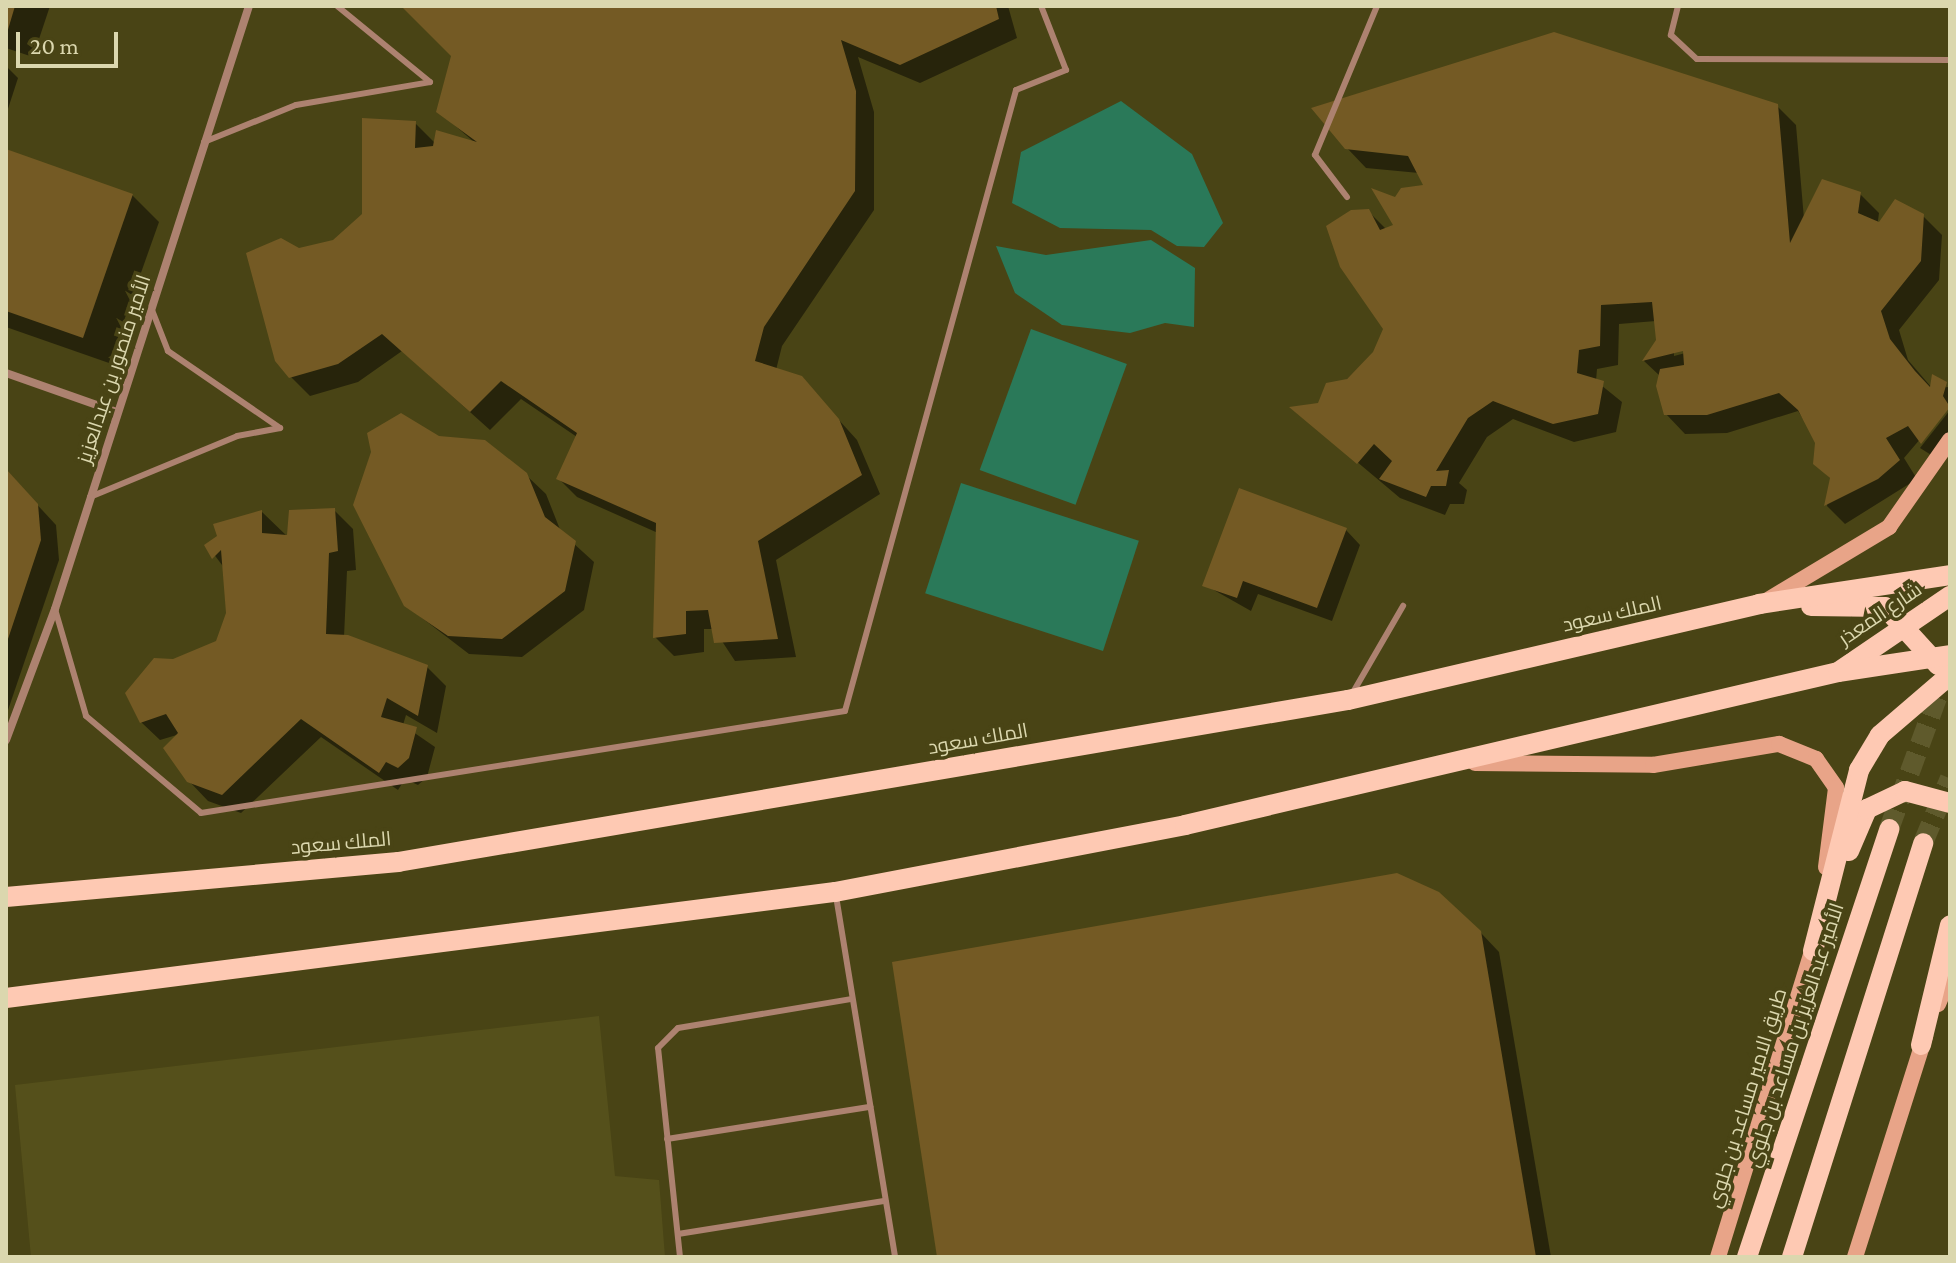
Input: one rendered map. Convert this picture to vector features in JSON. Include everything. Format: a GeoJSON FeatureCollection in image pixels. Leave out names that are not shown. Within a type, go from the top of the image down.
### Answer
{"type":"FeatureCollection","features":[{"type":"Feature","properties":{"kind":"main road"},"geometry":{"type":"LineString","coordinates":[[1759,604],[1889,527],[1950,440]]}},
{"type":"Feature","properties":{"kind":"main road","name":"الملك سعود"},"geometry":{"type":"LineString","coordinates":[[6,897],[398,862],[1348,700],[1759,604],[1950,575]]}},
{"type":"Feature","properties":{"kind":"main road","name":"شارع المعذر"},"geometry":{"type":"LineString","coordinates":[[1838,672],[1950,596]]}},
{"type":"Feature","properties":{"kind":"main road"},"geometry":{"type":"LineString","coordinates":[[1759,604],[1885,607],[1902,626],[1941,656],[1949,676],[1880,735],[1859,770],[1813,951]]}},
{"type":"Feature","properties":{"kind":"main road"},"geometry":{"type":"LineString","coordinates":[[6,998],[835,892],[1462,762],[1838,672],[1941,656]]}},
{"type":"Feature","properties":{"kind":"main road","name":"طريق الامير مساعد بن جلوي"},"geometry":{"type":"LineString","coordinates":[[1462,762],[1653,765],[1779,744],[1816,759],[1836,788],[1813,951],[1718,1257]]}},
{"type":"Feature","properties":{"kind":"main road"},"geometry":{"type":"LineString","coordinates":[[1813,951],[1867,809],[1905,791],[1950,803]]}},
{"type":"Feature","properties":{"kind":"main road","name":"الأمير عبدالعزيز بن مساعد بن جلوي"},"geometry":{"type":"LineString","coordinates":[[1747,1257],[1889,829]]}},
{"type":"Feature","properties":{"kind":"main road"},"geometry":{"type":"LineString","coordinates":[[1792,1257],[1923,843]]}},
{"type":"Feature","properties":{"kind":"main road"},"geometry":{"type":"LineString","coordinates":[[1921,1045],[1950,925]]}},
{"type":"Feature","properties":{"kind":"main road"},"geometry":{"type":"LineString","coordinates":[[1855,1257],[1950,954]]}},
{"type":"Feature","properties":{"kind":"main road"},"geometry":{"type":"LineString","coordinates":[[1921,1045],[1950,976]]}},
{"type":"Feature","properties":{"kind":"street","name":"الأمير منصور بن عبدالعزيز"},"geometry":{"type":"LineString","coordinates":[[6,740],[55,609],[249,6]]}},
{"type":"Feature","properties":{"kind":"street"},"geometry":{"type":"LineString","coordinates":[[6,373],[117,412]]}},
{"type":"Feature","properties":{"kind":"lane"},"geometry":{"type":"LineString","coordinates":[[204,142],[296,105],[430,82],[337,6]]}},
{"type":"Feature","properties":{"kind":"lane"},"geometry":{"type":"LineString","coordinates":[[55,609],[86,716],[201,813],[845,711],[1016,90],[1066,70],[1041,6]]}},
{"type":"Feature","properties":{"kind":"lane"},"geometry":{"type":"LineString","coordinates":[[1347,197],[1315,155],[1377,6]]}},
{"type":"Feature","properties":{"kind":"lane"},"geometry":{"type":"LineString","coordinates":[[1678,6],[1671,35],[1697,59],[1950,60]]}},
{"type":"Feature","properties":{"kind":"lane"},"geometry":{"type":"LineString","coordinates":[[90,497],[237,436],[280,428],[168,351],[151,307]]}},
{"type":"Feature","properties":{"kind":"lane"},"geometry":{"type":"LineString","coordinates":[[1348,700],[1403,606]]}},
{"type":"Feature","properties":{"kind":"lane"},"geometry":{"type":"LineString","coordinates":[[835,892],[895,1257]]}},
{"type":"Feature","properties":{"kind":"lane"},"geometry":{"type":"LineString","coordinates":[[680,1257],[658,1048],[678,1028],[851,999]]}},
{"type":"Feature","properties":{"kind":"lane"},"geometry":{"type":"LineString","coordinates":[[667,1139],[870,1107]]}},
{"type":"Feature","properties":{"kind":"lane"},"geometry":{"type":"LineString","coordinates":[[678,1234],[885,1201]]}},
{"type":"Feature","properties":{"kind":"shaded area"},"geometry":{"type":"Polygon","coordinates":[[[599,1016],[615,1176],[659,1180],[665,1257],[31,1257],[15,1085],[599,1016]]]}},
{"type":"Feature","properties":{"kind":"green space"},"geometry":{"type":"Polygon","coordinates":[[[1121,101],[1192,154],[1223,223],[1204,247],[1177,246],[1151,230],[1060,228],[1012,203],[1021,152],[1121,101]]]}},
{"type":"Feature","properties":{"kind":"green space"},"geometry":{"type":"Polygon","coordinates":[[[1151,240],[1195,268],[1194,327],[1165,323],[1130,333],[1062,325],[1015,293],[996,246],[1046,255],[1151,240]]]}},
{"type":"Feature","properties":{"kind":"green space"},"geometry":{"type":"Polygon","coordinates":[[[1031,329],[1127,364],[1076,505],[980,470],[1031,329]]]}},
{"type":"Feature","properties":{"kind":"green space"},"geometry":{"type":"Polygon","coordinates":[[[961,483],[1139,541],[1103,651],[925,593],[961,483]]]}},
{"type":"Feature","properties":{"kind":"building"},"geometry":{"type":"Polygon","coordinates":[[[6,6],[15,6],[7,33],[6,33],[6,6]]]}},
{"type":"Feature","properties":{"kind":"building"},"geometry":{"type":"Polygon","coordinates":[[[401,6],[996,6],[999,19],[900,65],[841,40],[856,91],[855,191],[764,327],[755,361],[802,376],[839,419],[862,475],[758,541],[778,639],[714,643],[708,610],[686,611],[686,634],[653,638],[656,523],[556,479],[577,433],[501,381],[470,412],[382,334],[338,364],[289,378],[275,361],[246,253],[281,238],[299,248],[333,240],[362,214],[362,118],[416,121],[415,148],[433,146],[436,130],[477,142],[436,112],[451,56],[401,6]]]}},
{"type":"Feature","properties":{"kind":"building"},"geometry":{"type":"Polygon","coordinates":[[[1554,32],[1778,104],[1790,243],[1822,179],[1861,192],[1858,213],[1879,222],[1895,199],[1924,214],[1921,261],[1881,311],[1890,339],[1915,371],[1930,387],[1932,374],[1947,382],[1943,396],[1950,407],[1921,444],[1908,426],[1886,438],[1900,460],[1878,479],[1824,506],[1830,478],[1813,464],[1815,443],[1798,410],[1779,393],[1707,415],[1664,415],[1656,386],[1660,369],[1684,365],[1683,351],[1642,361],[1656,340],[1652,302],[1601,305],[1600,346],[1579,350],[1577,373],[1604,381],[1598,414],[1553,424],[1493,401],[1468,418],[1436,471],[1449,470],[1446,486],[1431,486],[1426,497],[1379,479],[1392,461],[1374,444],[1357,464],[1289,407],[1318,403],[1326,383],[1347,379],[1373,352],[1383,329],[1340,267],[1326,226],[1351,210],[1369,209],[1380,230],[1393,225],[1371,188],[1395,197],[1401,188],[1423,185],[1408,156],[1345,149],[1311,108],[1554,32]]]}},
{"type":"Feature","properties":{"kind":"building"},"geometry":{"type":"Polygon","coordinates":[[[6,149],[133,194],[83,338],[6,311],[6,149]]]}},
{"type":"Feature","properties":{"kind":"building"},"geometry":{"type":"Polygon","coordinates":[[[401,413],[439,436],[485,440],[527,473],[545,517],[576,541],[565,591],[502,639],[448,636],[404,606],[353,505],[371,452],[367,433],[401,413]]]}},
{"type":"Feature","properties":{"kind":"building"},"geometry":{"type":"Polygon","coordinates":[[[6,469],[38,504],[41,540],[7,642],[6,469]]]}},
{"type":"Feature","properties":{"kind":"building"},"geometry":{"type":"Polygon","coordinates":[[[1239,488],[1347,528],[1317,608],[1243,581],[1237,598],[1202,586],[1239,488]]]}},
{"type":"Feature","properties":{"kind":"building"},"geometry":{"type":"Polygon","coordinates":[[[335,508],[338,551],[329,553],[326,634],[348,635],[428,665],[418,716],[387,698],[381,717],[417,727],[409,758],[398,768],[386,762],[379,773],[301,719],[222,795],[187,782],[163,748],[178,733],[166,714],[140,723],[125,693],[154,658],[173,659],[216,641],[226,613],[221,550],[212,559],[204,545],[217,536],[213,524],[262,510],[262,533],[287,535],[289,510],[335,508]]]}},
{"type":"Feature","properties":{"kind":"building"},"geometry":{"type":"Polygon","coordinates":[[[1397,873],[1439,892],[1481,931],[1536,1257],[937,1257],[892,962],[1397,873]]]}},
{"type":"Feature","properties":{"kind":"tunnel"},"geometry":{"type":"LineString","coordinates":[[1889,829],[1945,676]]}},
{"type":"Feature","properties":{"kind":"tunnel"},"geometry":{"type":"LineString","coordinates":[[1923,843],[1950,778]]}}]}
